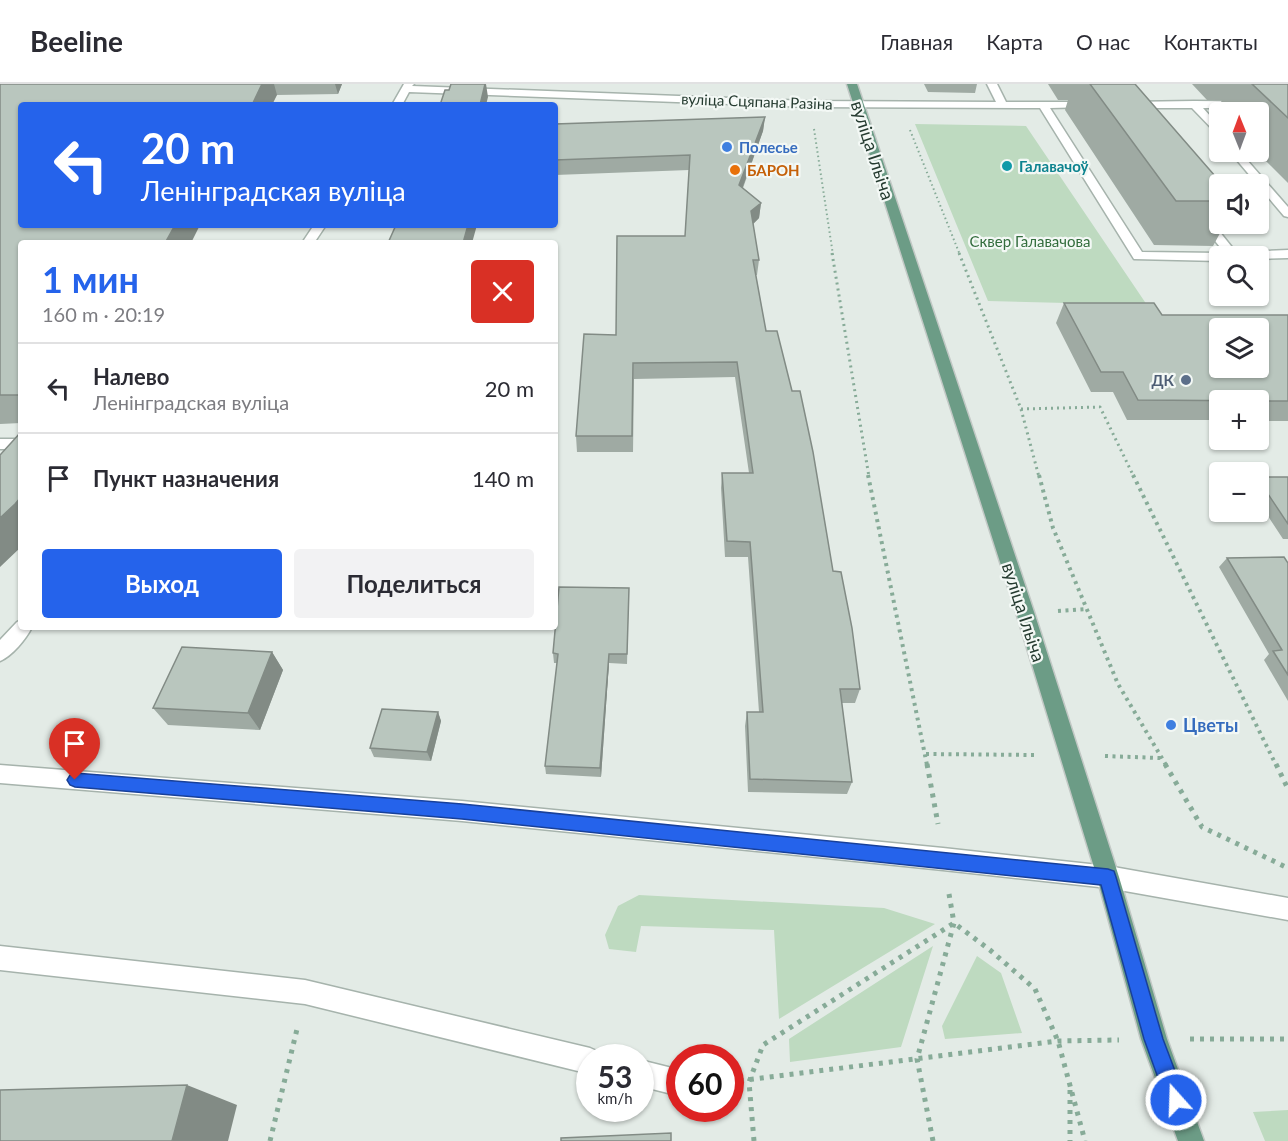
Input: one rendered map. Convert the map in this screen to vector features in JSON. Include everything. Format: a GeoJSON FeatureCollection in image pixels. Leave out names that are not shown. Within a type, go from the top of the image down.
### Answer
{"type":"FeatureCollection","features":[{"type":"Feature","properties":{"kind":"main road","name":"вуліца Ільіча"},"geometry":{"type":"LineString","coordinates":[[852,84],[1025,612],[1108,877],[1154,1039],[1191,1141]]}},
{"type":"Feature","properties":{"kind":"street"},"geometry":{"type":"LineString","coordinates":[[992,84],[1002,105]]}},
{"type":"Feature","properties":{"kind":"street","name":"вуліца Сцяпана Разіна"},"geometry":{"type":"LineString","coordinates":[[408,87],[726,97],[859,104],[1043,105],[1112,108],[1194,104],[1288,105]]}},
{"type":"Feature","properties":{"kind":"street"},"geometry":{"type":"LineString","coordinates":[[399,102],[408,87]]}},
{"type":"Feature","properties":{"kind":"street"},"geometry":{"type":"LineString","coordinates":[[1194,104],[1209,121]]}},
{"type":"Feature","properties":{"kind":"street"},"geometry":{"type":"LineString","coordinates":[[1043,105],[1138,256],[1209,257]]}},
{"type":"Feature","properties":{"kind":"street"},"geometry":{"type":"LineString","coordinates":[[1243,162],[1288,214]]}},
{"type":"Feature","properties":{"kind":"street"},"geometry":{"type":"LineString","coordinates":[[1198,212],[1225,246]]}},
{"type":"Feature","properties":{"kind":"street"},"geometry":{"type":"LineString","coordinates":[[1269,255],[1288,254]]}},
{"type":"Feature","properties":{"kind":"street"},"geometry":{"type":"LineString","coordinates":[[0,444],[18,444]]}},
{"type":"Feature","properties":{"kind":"street"},"geometry":{"type":"LineString","coordinates":[[0,652],[20,630]]}},
{"type":"Feature","properties":{"kind":"street"},"geometry":{"type":"LineString","coordinates":[[2,779],[462,811],[943,859],[1108,877],[1288,909]]}},
{"type":"Feature","properties":{"kind":"street"},"geometry":{"type":"LineString","coordinates":[[0,958],[305,993],[576,1058]]}},
{"type":"Feature","properties":{"kind":"path"},"geometry":{"type":"LineString","coordinates":[[813,122],[842,325],[884,558],[926,754],[954,923],[917,1059],[933,1141]]}},
{"type":"Feature","properties":{"kind":"path"},"geometry":{"type":"LineString","coordinates":[[909,128],[1021,409],[1053,528],[1118,684],[1202,828],[1288,868]]}},
{"type":"Feature","properties":{"kind":"path"},"geometry":{"type":"LineString","coordinates":[[1021,409],[1100,407],[1288,789]]}},
{"type":"Feature","properties":{"kind":"path"},"geometry":{"type":"LineString","coordinates":[[954,923],[990,950],[1035,989],[1058,1041],[1086,1141]]}},
{"type":"Feature","properties":{"kind":"path"},"geometry":{"type":"LineString","coordinates":[[754,1141],[749,1082],[763,1045],[954,923]]}},
{"type":"Feature","properties":{"kind":"path"},"geometry":{"type":"LineString","coordinates":[[270,1141],[305,993]]}},
{"type":"Feature","properties":{"kind":"path"},"geometry":{"type":"LineString","coordinates":[[744,1082],[1058,1041],[1288,1039]]}},
{"type":"Feature","properties":{"kind":"path"},"geometry":{"type":"LineString","coordinates":[[1070,1083],[1070,1141]]}},
{"type":"Feature","properties":{"kind":"green space","name":"Сквер Галавачова"},"geometry":{"type":"Polygon","coordinates":[[[915,124],[1026,126],[1147,305],[988,301],[915,124]]]}},
{"type":"Feature","properties":{"kind":"green space"},"geometry":{"type":"Polygon","coordinates":[[[639,895],[884,908],[935,924],[779,1019],[774,930],[641,926],[636,952],[609,949],[605,935],[618,906],[639,895]]]}},
{"type":"Feature","properties":{"kind":"green space"},"geometry":{"type":"Polygon","coordinates":[[[933,946],[901,1047],[790,1062],[789,1039],[933,946]]]}},
{"type":"Feature","properties":{"kind":"green space"},"geometry":{"type":"Polygon","coordinates":[[[977,956],[1001,973],[1022,1033],[945,1039],[942,1026],[977,956]]]}},
{"type":"Feature","properties":{"kind":"green space"},"geometry":{"type":"Polygon","coordinates":[[[1288,1110],[1288,1141],[1265,1141],[1253,1112],[1288,1110]]]}},
{"type":"Feature","properties":{"kind":"building"},"geometry":{"type":"Polygon","coordinates":[[[0,84],[262,84],[253,102],[18,102],[18,228],[173,228],[167,240],[18,240],[18,395],[0,395],[0,84]]]}},
{"type":"Feature","properties":{"kind":"building"},"geometry":{"type":"Polygon","coordinates":[[[451,84],[485,84],[481,102],[441,102],[445,90],[449,90],[451,84]]]}},
{"type":"Feature","properties":{"kind":"building"},"geometry":{"type":"Polygon","coordinates":[[[1090,84],[1135,84],[1213,174],[1209,174],[1209,201],[1176,201],[1090,84]]]}},
{"type":"Feature","properties":{"kind":"building"},"geometry":{"type":"Polygon","coordinates":[[[1252,84],[1288,84],[1288,118],[1252,84]]]}},
{"type":"Feature","properties":{"kind":"building"},"geometry":{"type":"Polygon","coordinates":[[[765,117],[739,185],[761,203],[751,211],[759,260],[753,260],[766,331],[777,331],[792,391],[800,391],[833,571],[841,572],[852,628],[860,689],[840,689],[852,782],[750,779],[747,712],[763,712],[750,542],[727,541],[722,473],[753,473],[737,362],[633,363],[632,436],[576,436],[584,334],[616,335],[617,236],[685,236],[690,155],[558,160],[558,124],[765,117]]]}},
{"type":"Feature","properties":{"kind":"building"},"geometry":{"type":"Polygon","coordinates":[[[395,228],[467,228],[464,240],[389,240],[395,228]]]}},
{"type":"Feature","properties":{"kind":"building"},"geometry":{"type":"Polygon","coordinates":[[[1064,303],[1154,303],[1162,315],[1288,315],[1288,401],[1269,401],[1269,390],[1209,390],[1209,400],[1138,400],[1123,372],[1101,372],[1064,303]]]}},
{"type":"Feature","properties":{"kind":"building"},"geometry":{"type":"Polygon","coordinates":[[[18,435],[18,500],[0,518],[0,455],[18,435]]]}},
{"type":"Feature","properties":{"kind":"building"},"geometry":{"type":"Polygon","coordinates":[[[1269,477],[1288,477],[1288,524],[1269,496],[1269,477]]]}},
{"type":"Feature","properties":{"kind":"building"},"geometry":{"type":"Polygon","coordinates":[[[1284,557],[1288,563],[1288,675],[1273,651],[1282,650],[1227,558],[1284,557]]]}},
{"type":"Feature","properties":{"kind":"building"},"geometry":{"type":"Polygon","coordinates":[[[559,587],[629,588],[627,654],[609,654],[600,768],[545,766],[558,654],[553,653],[555,630],[558,630],[559,587]]]}},
{"type":"Feature","properties":{"kind":"building"},"geometry":{"type":"Polygon","coordinates":[[[182,647],[272,652],[248,713],[153,708],[182,647]]]}},
{"type":"Feature","properties":{"kind":"building"},"geometry":{"type":"Polygon","coordinates":[[[382,709],[438,712],[427,752],[370,748],[382,709]]]}},
{"type":"Feature","properties":{"kind":"building"},"geometry":{"type":"Polygon","coordinates":[[[187,1085],[172,1141],[0,1141],[0,1090],[187,1085]]]}},
{"type":"Feature","properties":{"kind":"building"},"geometry":{"type":"Polygon","coordinates":[[[671,1133],[671,1141],[561,1141],[561,1138],[671,1133]]]}},
{"type":"Feature","properties":{"kind":"place","name":"Полесье"},"geometry":{"type":"Point","coordinates":[727,147]}},
{"type":"Feature","properties":{"kind":"place","name":"Галавачоў"},"geometry":{"type":"Point","coordinates":[1007,166]}},
{"type":"Feature","properties":{"kind":"place","name":"БАРОН"},"geometry":{"type":"Point","coordinates":[735,170]}},
{"type":"Feature","properties":{"kind":"place","name":"ДК"},"geometry":{"type":"Point","coordinates":[1186,380]}},
{"type":"Feature","properties":{"kind":"place","name":"Цветы"},"geometry":{"type":"Point","coordinates":[1171,725]}},
{"type":"Feature","properties":{"kind":"route"},"geometry":{"type":"LineString","coordinates":[[75,780],[462,811],[1108,877],[1154,1039],[1176,1100]]}}]}
